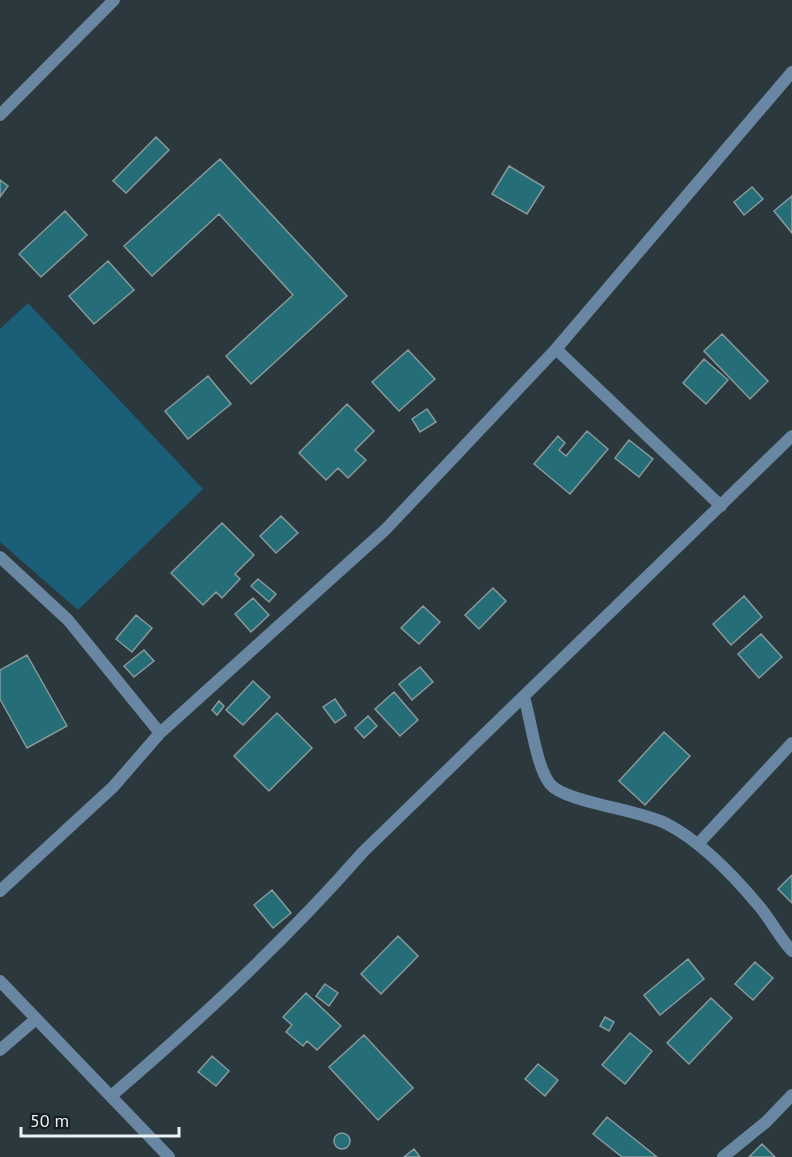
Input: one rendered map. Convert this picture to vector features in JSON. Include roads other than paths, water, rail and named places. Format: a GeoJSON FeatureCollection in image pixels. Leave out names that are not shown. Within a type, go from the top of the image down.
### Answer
{"type":"FeatureCollection","features":[{"type":"Feature","properties":{"kind":"street"},"geometry":{"type":"LineString","coordinates":[[0,115],[114,0]]}},
{"type":"Feature","properties":{"kind":"street"},"geometry":{"type":"LineString","coordinates":[[0,891],[113,787],[160,734],[385,530],[556,349],[792,72]]}},
{"type":"Feature","properties":{"kind":"street"},"geometry":{"type":"LineString","coordinates":[[556,349],[721,506]]}},
{"type":"Feature","properties":{"kind":"street"},"geometry":{"type":"LineString","coordinates":[[111,1096],[223,998],[330,891],[363,852],[792,436]]}},
{"type":"Feature","properties":{"kind":"street"},"geometry":{"type":"LineString","coordinates":[[0,557],[68,620],[160,734]]}},
{"type":"Feature","properties":{"kind":"street"},"geometry":{"type":"LineString","coordinates":[[524,697],[545,774],[551,786],[568,795],[638,812],[666,823],[698,844],[760,908],[780,938],[792,951]]}},
{"type":"Feature","properties":{"kind":"street"},"geometry":{"type":"LineString","coordinates":[[698,844],[792,742]]}},
{"type":"Feature","properties":{"kind":"street"},"geometry":{"type":"LineString","coordinates":[[0,981],[170,1157]]}},
{"type":"Feature","properties":{"kind":"street"},"geometry":{"type":"LineString","coordinates":[[0,1050],[36,1019]]}},
{"type":"Feature","properties":{"kind":"street"},"geometry":{"type":"LineString","coordinates":[[723,1157],[766,1122],[792,1095]]}}]}
